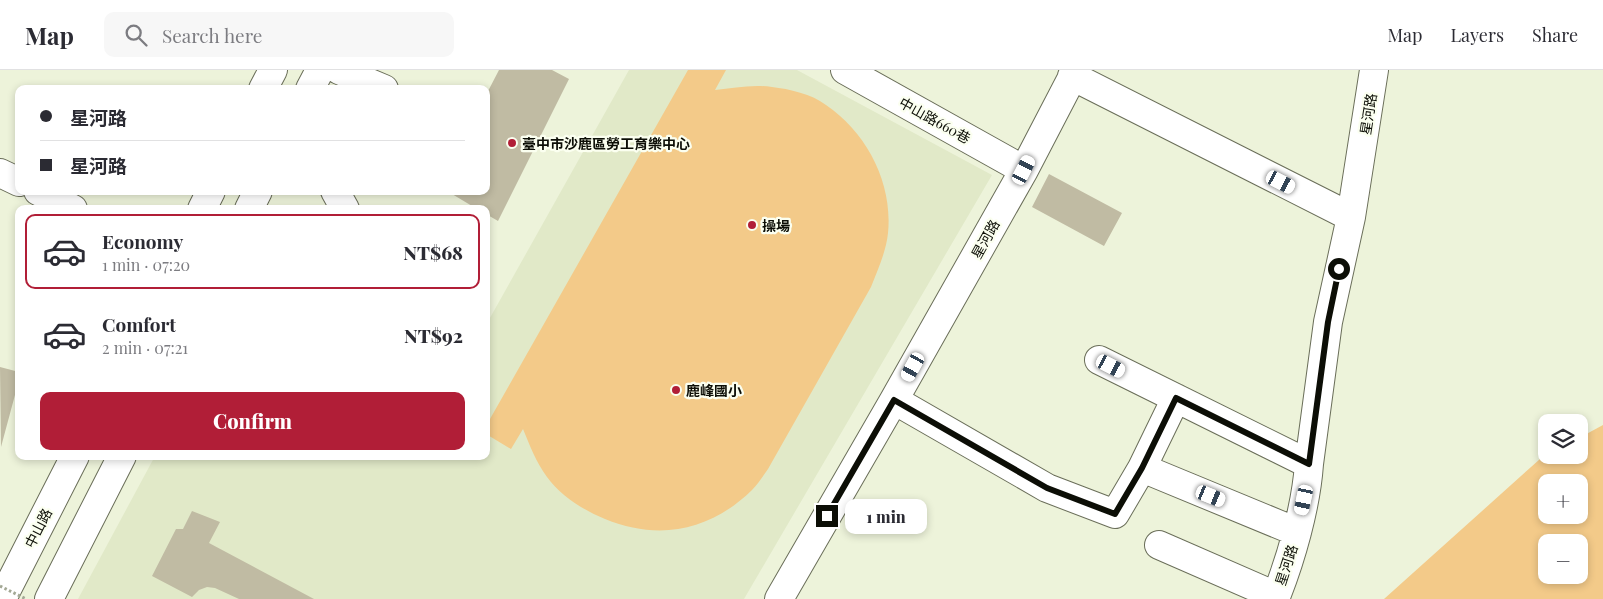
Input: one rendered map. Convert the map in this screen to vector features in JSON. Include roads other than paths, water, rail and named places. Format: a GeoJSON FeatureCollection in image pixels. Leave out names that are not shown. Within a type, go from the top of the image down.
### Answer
{"type":"FeatureCollection","features":[{"type":"Feature","properties":{"kind":"street"},"geometry":{"type":"LineString","coordinates":[[265,85],[273,70]]}},
{"type":"Feature","properties":{"kind":"street"},"geometry":{"type":"LineString","coordinates":[[312,85],[320,70]]}},
{"type":"Feature","properties":{"kind":"street"},"geometry":{"type":"LineString","coordinates":[[339,70],[376,85]]}},
{"type":"Feature","properties":{"kind":"street"},"geometry":{"type":"LineString","coordinates":[[388,85],[396,70]]}},
{"type":"Feature","properties":{"kind":"street","name":"中山路660巷"},"geometry":{"type":"LineString","coordinates":[[845,70],[1024,170]]}},
{"type":"Feature","properties":{"kind":"street","name":"星河路"},"geometry":{"type":"LineString","coordinates":[[1276,598],[1297,532],[1308,484],[1328,322],[1351,217],[1374,70]]}},
{"type":"Feature","properties":{"kind":"street","name":"星河路"},"geometry":{"type":"LineString","coordinates":[[779,599],[1024,170],[1074,73],[1351,217]]}},
{"type":"Feature","properties":{"kind":"street"},"geometry":{"type":"LineString","coordinates":[[0,173],[15,180]]}},
{"type":"Feature","properties":{"kind":"street"},"geometry":{"type":"LineString","coordinates":[[46,195],[65,205]]}},
{"type":"Feature","properties":{"kind":"street"},"geometry":{"type":"LineString","coordinates":[[1099,360],[1309,464]]}},
{"type":"Feature","properties":{"kind":"street"},"geometry":{"type":"LineString","coordinates":[[894,400],[1047,488],[1115,514],[1142,468],[1176,398]]}},
{"type":"Feature","properties":{"kind":"street","name":"中山路"},"geometry":{"type":"LineString","coordinates":[[2,599],[73,460]]}},
{"type":"Feature","properties":{"kind":"street"},"geometry":{"type":"LineString","coordinates":[[48,599],[120,460]]}},
{"type":"Feature","properties":{"kind":"street","name":"星河路"},"geometry":{"type":"LineString","coordinates":[[1142,468],[1297,532]]}},
{"type":"Feature","properties":{"kind":"street"},"geometry":{"type":"LineString","coordinates":[[1158,544],[1276,598]]}},
{"type":"Feature","properties":{"kind":"place","name":"臺中市沙鹿區勞工育樂中心"},"geometry":{"type":"Point","coordinates":[512,143]}},
{"type":"Feature","properties":{"kind":"place","name":"操場"},"geometry":{"type":"Point","coordinates":[752,225]}},
{"type":"Feature","properties":{"kind":"place","name":"鹿峰國小"},"geometry":{"type":"Point","coordinates":[676,390]}}]}
